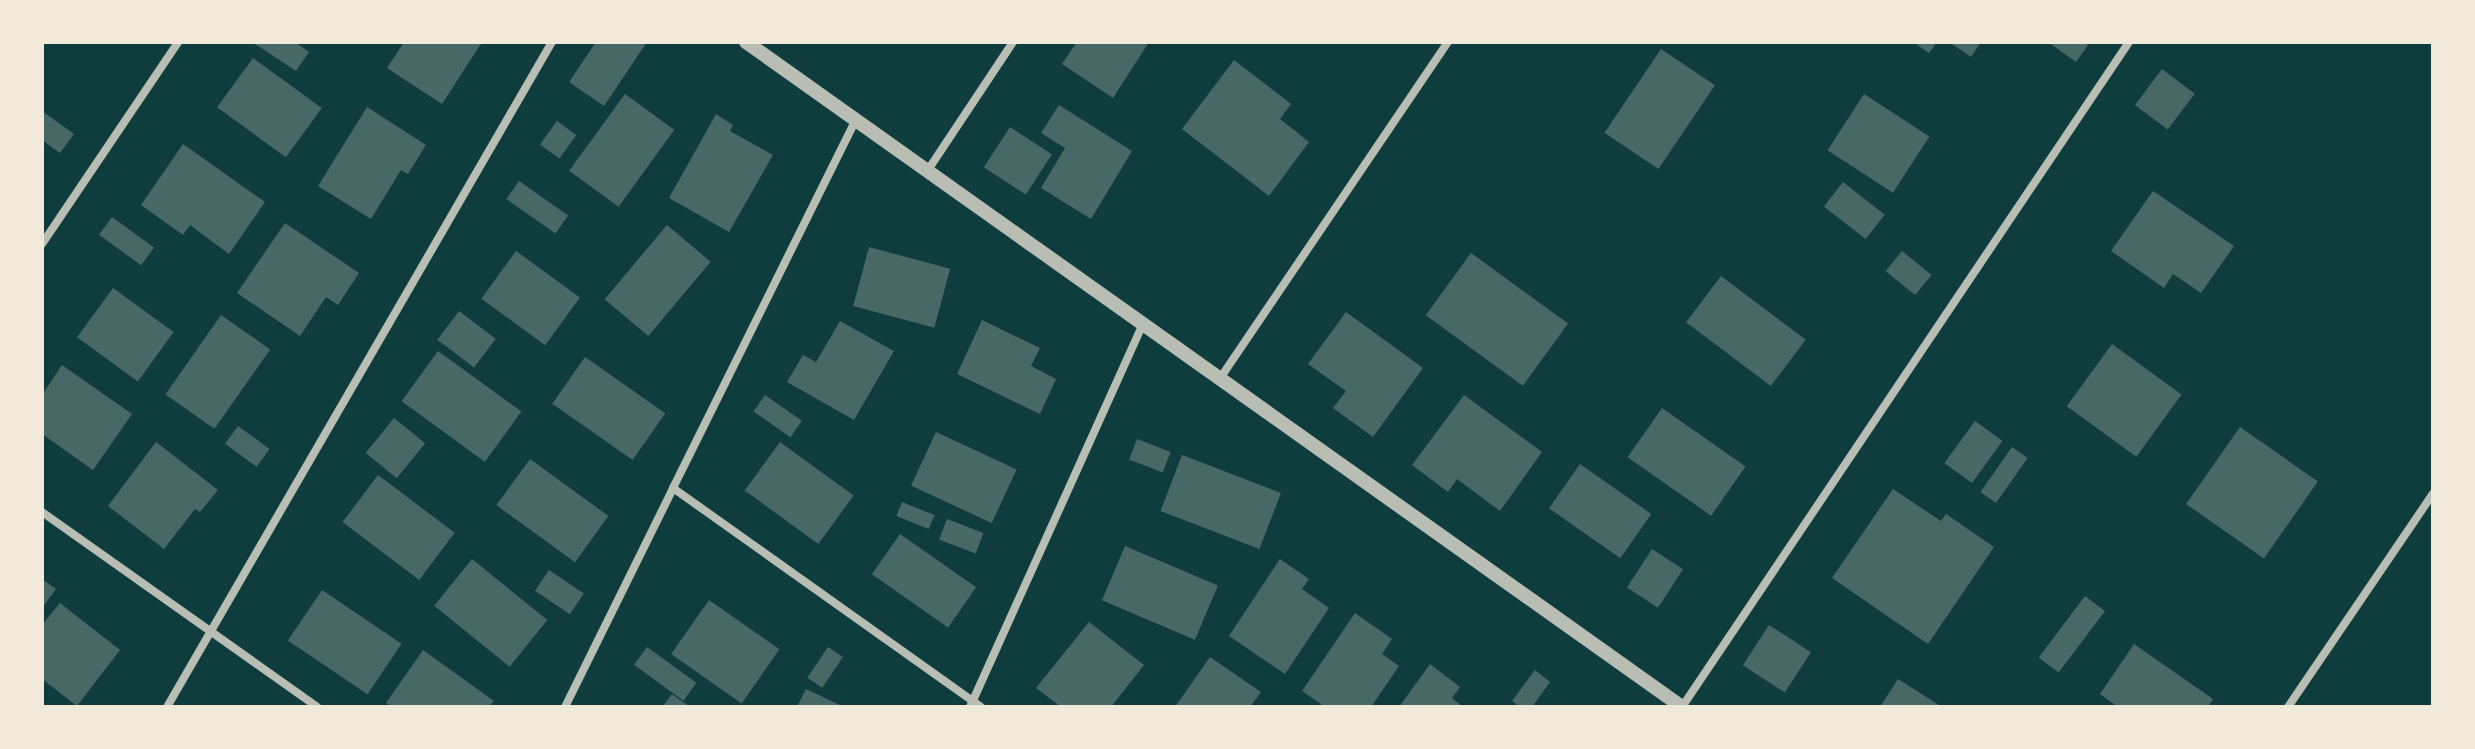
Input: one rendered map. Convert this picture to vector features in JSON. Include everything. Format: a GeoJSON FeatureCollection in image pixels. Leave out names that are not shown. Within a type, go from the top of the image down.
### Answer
{"type":"FeatureCollection","features":[{"type":"Feature","properties":{"kind":"street"},"geometry":{"type":"LineString","coordinates":[[42,244],[178,42]]}},
{"type":"Feature","properties":{"kind":"street"},"geometry":{"type":"LineString","coordinates":[[167,707],[552,42]]}},
{"type":"Feature","properties":{"kind":"street"},"geometry":{"type":"LineString","coordinates":[[746,42],[1682,707],[2129,42]]}},
{"type":"Feature","properties":{"kind":"street"},"geometry":{"type":"LineString","coordinates":[[928,170],[1013,42]]}},
{"type":"Feature","properties":{"kind":"street"},"geometry":{"type":"LineString","coordinates":[[1221,377],[1448,42]]}},
{"type":"Feature","properties":{"kind":"street"},"geometry":{"type":"LineString","coordinates":[[565,707],[856,119]]}},
{"type":"Feature","properties":{"kind":"street"},"geometry":{"type":"LineString","coordinates":[[971,704],[1143,324]]}},
{"type":"Feature","properties":{"kind":"street"},"geometry":{"type":"LineString","coordinates":[[673,488],[971,704],[981,707]]}},
{"type":"Feature","properties":{"kind":"street"},"geometry":{"type":"LineString","coordinates":[[2288,707],[2433,494]]}},
{"type":"Feature","properties":{"kind":"street"},"geometry":{"type":"LineString","coordinates":[[42,512],[317,707]]}},
{"type":"Feature","properties":{"kind":"building"},"geometry":{"type":"Polygon","coordinates":[[[252,42],[295,42],[309,52],[296,71],[252,42]]]}},
{"type":"Feature","properties":{"kind":"building"},"geometry":{"type":"Polygon","coordinates":[[[404,42],[482,42],[442,104],[387,68],[404,42]]]}},
{"type":"Feature","properties":{"kind":"building"},"geometry":{"type":"Polygon","coordinates":[[[596,42],[647,42],[604,106],[569,82],[596,42]]]}},
{"type":"Feature","properties":{"kind":"building"},"geometry":{"type":"Polygon","coordinates":[[[1077,42],[1149,42],[1113,98],[1062,64],[1077,42]]]}},
{"type":"Feature","properties":{"kind":"building"},"geometry":{"type":"Polygon","coordinates":[[[1913,42],[1937,42],[1929,53],[1913,42]]]}},
{"type":"Feature","properties":{"kind":"building"},"geometry":{"type":"Polygon","coordinates":[[[1949,42],[1981,42],[1971,57],[1949,42]]]}},
{"type":"Feature","properties":{"kind":"building"},"geometry":{"type":"Polygon","coordinates":[[[2048,42],[2084,42],[2088,45],[2076,62],[2048,42]]]}},
{"type":"Feature","properties":{"kind":"building"},"geometry":{"type":"Polygon","coordinates":[[[1661,49],[1715,85],[1658,169],[1605,133],[1661,49]]]}},
{"type":"Feature","properties":{"kind":"building"},"geometry":{"type":"Polygon","coordinates":[[[253,58],[322,108],[286,157],[217,107],[253,58]]]}},
{"type":"Feature","properties":{"kind":"building"},"geometry":{"type":"Polygon","coordinates":[[[1234,60],[1291,104],[1280,119],[1309,142],[1269,196],[1182,129],[1234,60]]]}},
{"type":"Feature","properties":{"kind":"building"},"geometry":{"type":"Polygon","coordinates":[[[2162,69],[2195,94],[2168,130],[2135,105],[2162,69]]]}},
{"type":"Feature","properties":{"kind":"building"},"geometry":{"type":"Polygon","coordinates":[[[625,94],[674,130],[619,207],[569,171],[625,94]]]}},
{"type":"Feature","properties":{"kind":"building"},"geometry":{"type":"Polygon","coordinates":[[[1864,94],[1929,136],[1893,193],[1828,150],[1864,94]]]}},
{"type":"Feature","properties":{"kind":"building"},"geometry":{"type":"Polygon","coordinates":[[[1059,105],[1132,151],[1091,219],[1041,188],[1065,148],[1041,133],[1059,105]]]}},
{"type":"Feature","properties":{"kind":"building"},"geometry":{"type":"Polygon","coordinates":[[[367,107],[426,145],[408,174],[401,170],[371,219],[318,186],[367,107]]]}},
{"type":"Feature","properties":{"kind":"building"},"geometry":{"type":"Polygon","coordinates":[[[42,111],[74,134],[60,153],[42,140],[42,111]]]}},
{"type":"Feature","properties":{"kind":"building"},"geometry":{"type":"Polygon","coordinates":[[[716,114],[733,125],[730,131],[773,155],[729,232],[669,198],[716,114]]]}},
{"type":"Feature","properties":{"kind":"building"},"geometry":{"type":"Polygon","coordinates":[[[557,121],[576,135],[559,159],[540,144],[557,121]]]}},
{"type":"Feature","properties":{"kind":"building"},"geometry":{"type":"Polygon","coordinates":[[[1010,127],[1052,154],[1026,194],[984,167],[1010,127]]]}},
{"type":"Feature","properties":{"kind":"building"},"geometry":{"type":"Polygon","coordinates":[[[183,144],[265,202],[229,254],[190,225],[183,235],[141,205],[183,144]]]}},
{"type":"Feature","properties":{"kind":"building"},"geometry":{"type":"Polygon","coordinates":[[[519,181],[568,215],[556,233],[506,199],[519,181]]]}},
{"type":"Feature","properties":{"kind":"building"},"geometry":{"type":"Polygon","coordinates":[[[1843,182],[1885,215],[1866,239],[1824,206],[1843,182]]]}},
{"type":"Feature","properties":{"kind":"building"},"geometry":{"type":"Polygon","coordinates":[[[2153,191],[2234,246],[2201,293],[2173,274],[2164,288],[2111,251],[2153,191]]]}},
{"type":"Feature","properties":{"kind":"building"},"geometry":{"type":"Polygon","coordinates":[[[112,217],[154,248],[141,265],[99,235],[112,217]]]}},
{"type":"Feature","properties":{"kind":"building"},"geometry":{"type":"Polygon","coordinates":[[[285,223],[359,273],[338,305],[326,297],[300,336],[237,293],[285,223]]]}},
{"type":"Feature","properties":{"kind":"building"},"geometry":{"type":"Polygon","coordinates":[[[667,225],[711,262],[648,336],[605,299],[667,225]]]}},
{"type":"Feature","properties":{"kind":"building"},"geometry":{"type":"Polygon","coordinates":[[[869,247],[950,269],[934,328],[853,306],[869,247]]]}},
{"type":"Feature","properties":{"kind":"building"},"geometry":{"type":"Polygon","coordinates":[[[516,251],[580,297],[545,345],[481,299],[516,251]]]}},
{"type":"Feature","properties":{"kind":"building"},"geometry":{"type":"Polygon","coordinates":[[[1902,251],[1932,275],[1915,295],[1886,271],[1902,251]]]}},
{"type":"Feature","properties":{"kind":"building"},"geometry":{"type":"Polygon","coordinates":[[[1471,253],[1568,324],[1523,386],[1426,315],[1471,253]]]}},
{"type":"Feature","properties":{"kind":"building"},"geometry":{"type":"Polygon","coordinates":[[[1721,276],[1806,340],[1771,386],[1686,322],[1721,276]]]}},
{"type":"Feature","properties":{"kind":"building"},"geometry":{"type":"Polygon","coordinates":[[[113,288],[174,332],[138,381],[77,337],[113,288]]]}},
{"type":"Feature","properties":{"kind":"building"},"geometry":{"type":"Polygon","coordinates":[[[459,311],[496,339],[474,367],[437,340],[459,311]]]}},
{"type":"Feature","properties":{"kind":"building"},"geometry":{"type":"Polygon","coordinates":[[[1346,312],[1423,368],[1373,437],[1333,408],[1346,391],[1308,364],[1346,312]]]}},
{"type":"Feature","properties":{"kind":"building"},"geometry":{"type":"Polygon","coordinates":[[[221,315],[270,349],[215,429],[165,394],[221,315]]]}},
{"type":"Feature","properties":{"kind":"building"},"geometry":{"type":"Polygon","coordinates":[[[982,320],[1040,348],[1031,366],[1056,379],[1040,414],[957,374],[982,320]]]}},
{"type":"Feature","properties":{"kind":"building"},"geometry":{"type":"Polygon","coordinates":[[[840,321],[894,351],[854,420],[787,382],[803,355],[816,362],[840,321]]]}},
{"type":"Feature","properties":{"kind":"building"},"geometry":{"type":"Polygon","coordinates":[[[2112,344],[2182,395],[2136,457],[2067,406],[2112,344]]]}},
{"type":"Feature","properties":{"kind":"building"},"geometry":{"type":"Polygon","coordinates":[[[438,351],[521,412],[485,462],[402,401],[438,351]]]}},
{"type":"Feature","properties":{"kind":"building"},"geometry":{"type":"Polygon","coordinates":[[[585,357],[665,413],[633,460],[552,404],[585,357]]]}},
{"type":"Feature","properties":{"kind":"building"},"geometry":{"type":"Polygon","coordinates":[[[62,365],[132,414],[93,470],[42,434],[42,395],[62,365]]]}},
{"type":"Feature","properties":{"kind":"building"},"geometry":{"type":"Polygon","coordinates":[[[765,395],[802,421],[790,437],[754,411],[765,395]]]}},
{"type":"Feature","properties":{"kind":"building"},"geometry":{"type":"Polygon","coordinates":[[[1464,395],[1542,452],[1500,511],[1457,479],[1448,492],[1412,465],[1464,395]]]}},
{"type":"Feature","properties":{"kind":"building"},"geometry":{"type":"Polygon","coordinates":[[[1662,408],[1746,467],[1711,516],[1628,457],[1662,408]]]}},
{"type":"Feature","properties":{"kind":"building"},"geometry":{"type":"Polygon","coordinates":[[[394,418],[425,443],[397,478],[366,453],[394,418]]]}},
{"type":"Feature","properties":{"kind":"building"},"geometry":{"type":"Polygon","coordinates":[[[1975,421],[2003,441],[1972,483],[1944,463],[1975,421]]]}},
{"type":"Feature","properties":{"kind":"building"},"geometry":{"type":"Polygon","coordinates":[[[238,426],[270,449],[257,467],[225,444],[238,426]]]}},
{"type":"Feature","properties":{"kind":"building"},"geometry":{"type":"Polygon","coordinates":[[[2240,427],[2318,481],[2264,558],[2186,504],[2240,427]]]}},
{"type":"Feature","properties":{"kind":"building"},"geometry":{"type":"Polygon","coordinates":[[[936,432],[1017,470],[992,523],[911,485],[936,432]]]}},
{"type":"Feature","properties":{"kind":"building"},"geometry":{"type":"Polygon","coordinates":[[[1137,439],[1171,452],[1163,472],[1129,460],[1137,439]]]}},
{"type":"Feature","properties":{"kind":"building"},"geometry":{"type":"Polygon","coordinates":[[[156,442],[218,490],[200,512],[195,509],[164,549],[108,506],[156,442]]]}},
{"type":"Feature","properties":{"kind":"building"},"geometry":{"type":"Polygon","coordinates":[[[780,442],[854,495],[818,544],[745,491],[780,442]]]}},
{"type":"Feature","properties":{"kind":"building"},"geometry":{"type":"Polygon","coordinates":[[[2012,447],[2028,458],[1996,503],[1980,492],[2012,447]]]}},
{"type":"Feature","properties":{"kind":"building"},"geometry":{"type":"Polygon","coordinates":[[[1182,455],[1281,493],[1259,549],[1160,511],[1182,455]]]}},
{"type":"Feature","properties":{"kind":"building"},"geometry":{"type":"Polygon","coordinates":[[[530,459],[608,516],[575,562],[496,505],[530,459]]]}},
{"type":"Feature","properties":{"kind":"building"},"geometry":{"type":"Polygon","coordinates":[[[1580,464],[1651,514],[1620,558],[1549,508],[1580,464]]]}},
{"type":"Feature","properties":{"kind":"building"},"geometry":{"type":"Polygon","coordinates":[[[378,475],[455,533],[419,580],[342,522],[378,475]]]}},
{"type":"Feature","properties":{"kind":"building"},"geometry":{"type":"Polygon","coordinates":[[[1893,489],[1941,521],[1946,514],[1994,547],[1928,644],[1832,578],[1893,489]]]}},
{"type":"Feature","properties":{"kind":"building"},"geometry":{"type":"Polygon","coordinates":[[[902,502],[934,515],[929,529],[896,516],[902,502]]]}},
{"type":"Feature","properties":{"kind":"building"},"geometry":{"type":"Polygon","coordinates":[[[947,519],[983,533],[976,554],[939,540],[947,519]]]}},
{"type":"Feature","properties":{"kind":"building"},"geometry":{"type":"Polygon","coordinates":[[[900,534],[976,587],[948,627],[872,574],[900,534]]]}},
{"type":"Feature","properties":{"kind":"building"},"geometry":{"type":"Polygon","coordinates":[[[1125,546],[1218,585],[1195,640],[1102,600],[1125,546]]]}},
{"type":"Feature","properties":{"kind":"building"},"geometry":{"type":"Polygon","coordinates":[[[1652,549],[1683,569],[1658,608],[1627,588],[1652,549]]]}},
{"type":"Feature","properties":{"kind":"building"},"geometry":{"type":"Polygon","coordinates":[[[472,559],[547,620],[510,667],[434,606],[472,559]]]}},
{"type":"Feature","properties":{"kind":"building"},"geometry":{"type":"Polygon","coordinates":[[[1280,559],[1309,579],[1302,589],[1329,608],[1285,674],[1229,636],[1280,559]]]}},
{"type":"Feature","properties":{"kind":"building"},"geometry":{"type":"Polygon","coordinates":[[[549,570],[584,593],[570,614],[535,591],[549,570]]]}},
{"type":"Feature","properties":{"kind":"building"},"geometry":{"type":"Polygon","coordinates":[[[42,579],[56,589],[42,608],[42,579]]]}},
{"type":"Feature","properties":{"kind":"building"},"geometry":{"type":"Polygon","coordinates":[[[322,590],[402,644],[367,694],[288,641],[322,590]]]}},
{"type":"Feature","properties":{"kind":"building"},"geometry":{"type":"Polygon","coordinates":[[[2085,596],[2105,611],[2059,673],[2039,657],[2085,596]]]}},
{"type":"Feature","properties":{"kind":"building"},"geometry":{"type":"Polygon","coordinates":[[[709,600],[779,649],[742,703],[671,654],[709,600]]]}},
{"type":"Feature","properties":{"kind":"building"},"geometry":{"type":"Polygon","coordinates":[[[60,603],[120,650],[77,706],[42,679],[42,625],[60,603]]]}},
{"type":"Feature","properties":{"kind":"building"},"geometry":{"type":"Polygon","coordinates":[[[1355,613],[1392,639],[1382,654],[1399,666],[1371,707],[1325,707],[1302,691],[1355,613]]]}},
{"type":"Feature","properties":{"kind":"building"},"geometry":{"type":"Polygon","coordinates":[[[1089,622],[1144,665],[1111,707],[1061,707],[1036,688],[1089,622]]]}},
{"type":"Feature","properties":{"kind":"building"},"geometry":{"type":"Polygon","coordinates":[[[1769,625],[1811,652],[1785,692],[1743,665],[1769,625]]]}},
{"type":"Feature","properties":{"kind":"building"},"geometry":{"type":"Polygon","coordinates":[[[2134,644],[2213,699],[2208,707],[2118,707],[2100,694],[2134,644]]]}},
{"type":"Feature","properties":{"kind":"building"},"geometry":{"type":"Polygon","coordinates":[[[647,647],[696,683],[683,701],[634,665],[647,647]]]}},
{"type":"Feature","properties":{"kind":"building"},"geometry":{"type":"Polygon","coordinates":[[[828,647],[843,657],[822,688],[807,678],[828,647]]]}},
{"type":"Feature","properties":{"kind":"building"},"geometry":{"type":"Polygon","coordinates":[[[423,650],[494,701],[489,707],[393,707],[386,703],[423,650]]]}},
{"type":"Feature","properties":{"kind":"building"},"geometry":{"type":"Polygon","coordinates":[[[1210,657],[1261,692],[1250,707],[1175,707],[1210,657]]]}},
{"type":"Feature","properties":{"kind":"building"},"geometry":{"type":"Polygon","coordinates":[[[1430,664],[1460,687],[1452,698],[1463,707],[1399,707],[1430,664]]]}},
{"type":"Feature","properties":{"kind":"building"},"geometry":{"type":"Polygon","coordinates":[[[1535,670],[1550,682],[1532,707],[1520,707],[1512,701],[1535,670]]]}},
{"type":"Feature","properties":{"kind":"building"},"geometry":{"type":"Polygon","coordinates":[[[1898,679],[1942,707],[1880,707],[1898,679]]]}},
{"type":"Feature","properties":{"kind":"building"},"geometry":{"type":"Polygon","coordinates":[[[806,689],[844,707],[797,707],[806,689]]]}},
{"type":"Feature","properties":{"kind":"building"},"geometry":{"type":"Polygon","coordinates":[[[672,694],[690,707],[662,707],[672,694]]]}}]}
